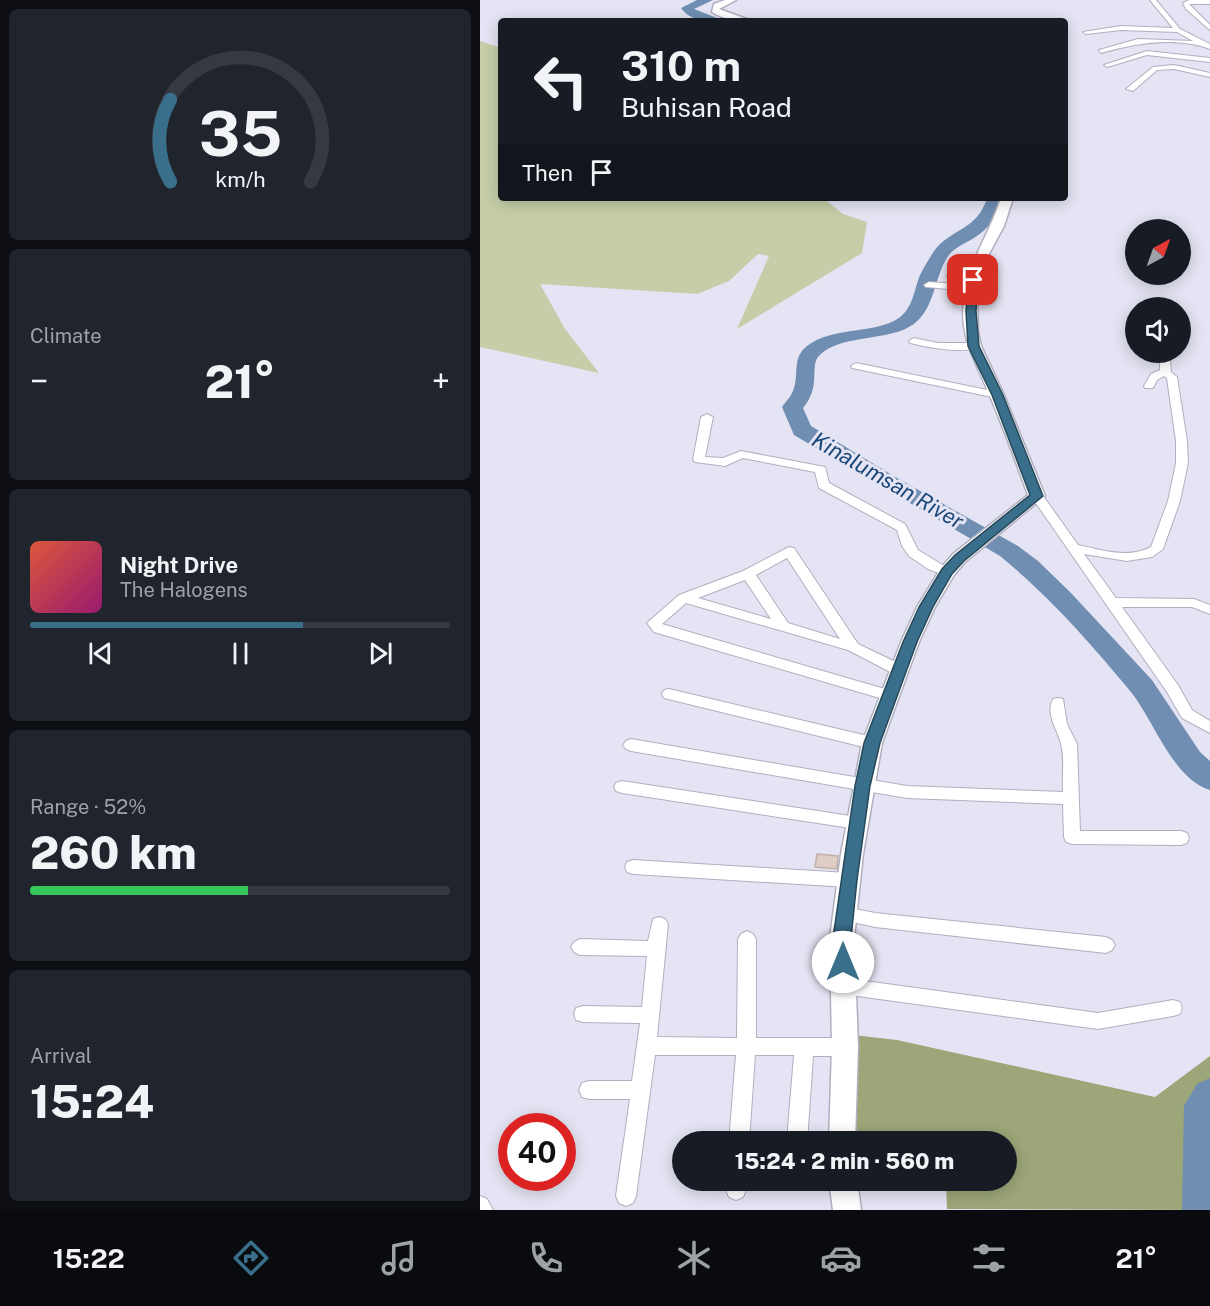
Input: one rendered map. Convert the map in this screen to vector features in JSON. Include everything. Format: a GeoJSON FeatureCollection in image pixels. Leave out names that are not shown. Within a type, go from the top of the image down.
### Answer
{"type":"FeatureCollection","features":[{"type":"Feature","properties":{"kind":"street"},"geometry":{"type":"LineString","coordinates":[[732,0],[717,6],[715,10],[736,18]]}},
{"type":"Feature","properties":{"kind":"street"},"geometry":{"type":"LineString","coordinates":[[1153,0],[1178,30],[1210,47]]}},
{"type":"Feature","properties":{"kind":"street"},"geometry":{"type":"LineString","coordinates":[[1210,2],[1186,3],[1188,8],[1210,28]]}},
{"type":"Feature","properties":{"kind":"street"},"geometry":{"type":"LineString","coordinates":[[1086,32],[1121,28],[1178,30]]}},
{"type":"Feature","properties":{"kind":"street"},"geometry":{"type":"LineString","coordinates":[[1101,51],[1120,43],[1140,40],[1201,43]]}},
{"type":"Feature","properties":{"kind":"street"},"geometry":{"type":"LineString","coordinates":[[1107,66],[1147,53],[1210,60]]}},
{"type":"Feature","properties":{"kind":"street"},"geometry":{"type":"LineString","coordinates":[[1130,89],[1155,68],[1174,67],[1210,75]]}},
{"type":"Feature","properties":{"kind":"street"},"geometry":{"type":"LineString","coordinates":[[1006,201],[998,226],[978,263],[972,288],[971,331],[974,346],[997,395],[1037,496],[1173,689],[1186,714],[1210,728]]}},
{"type":"Feature","properties":{"kind":"street"},"geometry":{"type":"LineString","coordinates":[[929,285],[972,288]]}},
{"type":"Feature","properties":{"kind":"street"},"geometry":{"type":"LineString","coordinates":[[914,341],[938,346],[974,346]]}},
{"type":"Feature","properties":{"kind":"street"},"geometry":{"type":"LineString","coordinates":[[1165,363],[1166,373]]}},
{"type":"Feature","properties":{"kind":"street"},"geometry":{"type":"LineString","coordinates":[[856,366],[997,395]]}},
{"type":"Feature","properties":{"kind":"street"},"geometry":{"type":"LineString","coordinates":[[1075,548],[1124,556],[1142,556],[1156,549],[1171,510],[1182,467],[1181,433],[1172,377],[1166,373],[1154,376],[1149,386]]}},
{"type":"Feature","properties":{"kind":"street"},"geometry":{"type":"LineString","coordinates":[[707,417],[699,460],[725,462],[736,455],[748,455],[821,470],[823,484],[901,528],[906,534],[911,550],[937,568],[947,572]]}},
{"type":"Feature","properties":{"kind":"street"},"geometry":{"type":"LineString","coordinates":[[842,1131],[845,1047],[842,938],[862,786],[872,743],[926,607],[947,572],[1037,496]]}},
{"type":"Feature","properties":{"kind":"street"},"geometry":{"type":"LineString","coordinates":[[853,647],[789,551],[748,574],[684,597],[654,623],[655,626],[890,696]]}},
{"type":"Feature","properties":{"kind":"street"},"geometry":{"type":"LineString","coordinates":[[748,574],[782,625]]}},
{"type":"Feature","properties":{"kind":"street"},"geometry":{"type":"LineString","coordinates":[[684,597],[853,647],[901,671]]}},
{"type":"Feature","properties":{"kind":"street"},"geometry":{"type":"LineString","coordinates":[[1112,602],[1194,603],[1209,611]]}},
{"type":"Feature","properties":{"kind":"street"},"geometry":{"type":"LineString","coordinates":[[669,694],[872,743]]}},
{"type":"Feature","properties":{"kind":"street"},"geometry":{"type":"LineString","coordinates":[[1058,703],[1060,724],[1069,744],[1072,837],[1181,838]]}},
{"type":"Feature","properties":{"kind":"street"},"geometry":{"type":"LineString","coordinates":[[631,745],[862,786],[954,795],[1069,798]]}},
{"type":"Feature","properties":{"kind":"street"},"geometry":{"type":"LineString","coordinates":[[622,787],[857,823]]}},
{"type":"Feature","properties":{"kind":"street"},"geometry":{"type":"LineString","coordinates":[[633,867],[848,880]]}},
{"type":"Feature","properties":{"kind":"street"},"geometry":{"type":"LineString","coordinates":[[845,914],[875,920],[1106,945]]}},
{"type":"Feature","properties":{"kind":"street"},"geometry":{"type":"LineString","coordinates":[[626,1196],[647,1046],[659,924]]}},
{"type":"Feature","properties":{"kind":"street"},"geometry":{"type":"LineString","coordinates":[[740,1131],[746,1047],[747,939]]}},
{"type":"Feature","properties":{"kind":"street"},"geometry":{"type":"LineString","coordinates":[[580,947],[656,949]]}},
{"type":"Feature","properties":{"kind":"street"},"geometry":{"type":"LineString","coordinates":[[843,986],[1098,1021],[1173,1008]]}},
{"type":"Feature","properties":{"kind":"street"},"geometry":{"type":"LineString","coordinates":[[583,1014],[650,1015]]}},
{"type":"Feature","properties":{"kind":"street"},"geometry":{"type":"LineString","coordinates":[[647,1046],[845,1047]]}},
{"type":"Feature","properties":{"kind":"street"},"geometry":{"type":"LineString","coordinates":[[798,1131],[804,1047]]}},
{"type":"Feature","properties":{"kind":"street"},"geometry":{"type":"LineString","coordinates":[[589,1090],[640,1090]]}},
{"type":"Feature","properties":{"kind":"street"},"geometry":{"type":"LineString","coordinates":[[844,1191],[847,1210]]}},
{"type":"Feature","properties":{"kind":"street"},"geometry":{"type":"LineString","coordinates":[[480,1206],[483,1210]]}},
{"type":"Feature","properties":{"kind":"green space"},"geometry":{"type":"Polygon","coordinates":[[[480,41],[498,47],[498,201],[827,201],[843,214],[867,222],[862,253],[737,329],[769,256],[758,254],[729,281],[697,294],[540,284],[565,329],[599,373],[480,347],[480,41]]]}},
{"type":"Feature","properties":{"kind":"green space"},"geometry":{"type":"Polygon","coordinates":[[[844,1034],[897,1040],[1155,1097],[1210,1056],[1210,1210],[947,1209],[946,1191],[1017,1191],[1017,1131],[852,1131],[842,1128],[844,1034]]]}},
{"type":"Feature","properties":{"kind":"building"},"geometry":{"type":"Polygon","coordinates":[[[952,259],[972,261],[964,282],[950,281],[952,276],[947,276],[952,259]]]}},
{"type":"Feature","properties":{"kind":"building"},"geometry":{"type":"Polygon","coordinates":[[[817,854],[838,856],[837,869],[815,867],[817,854]]]}},
{"type":"Feature","properties":{"kind":"waterway","name":"Kinalumsan River"},"geometry":{"type":"LineString","coordinates":[[706,18],[697,16],[687,8],[707,0]]}},
{"type":"Feature","properties":{"kind":"waterway","name":"Kinalumsan River"},"geometry":{"type":"LineString","coordinates":[[994,201],[989,213],[974,231],[949,245],[940,255],[929,274],[919,306],[909,320],[890,328],[833,340],[808,356],[804,391],[792,407],[802,430],[889,483],[1009,551],[1029,567],[1061,598],[1142,687],[1190,760],[1210,779]]}},
{"type":"Feature","properties":{"kind":"waterway","name":"Kinalumsan River"},"geometry":{"type":"LineString","coordinates":[[1202,1210],[1203,1106],[1210,1096]]}},
{"type":"Feature","properties":{"kind":"route"},"geometry":{"type":"LineString","coordinates":[[843,962],[842,938],[848,880],[862,786],[872,743],[910,642],[926,607],[947,572],[959,558],[1037,496],[997,395],[974,346],[971,331],[973,280]]}}]}
